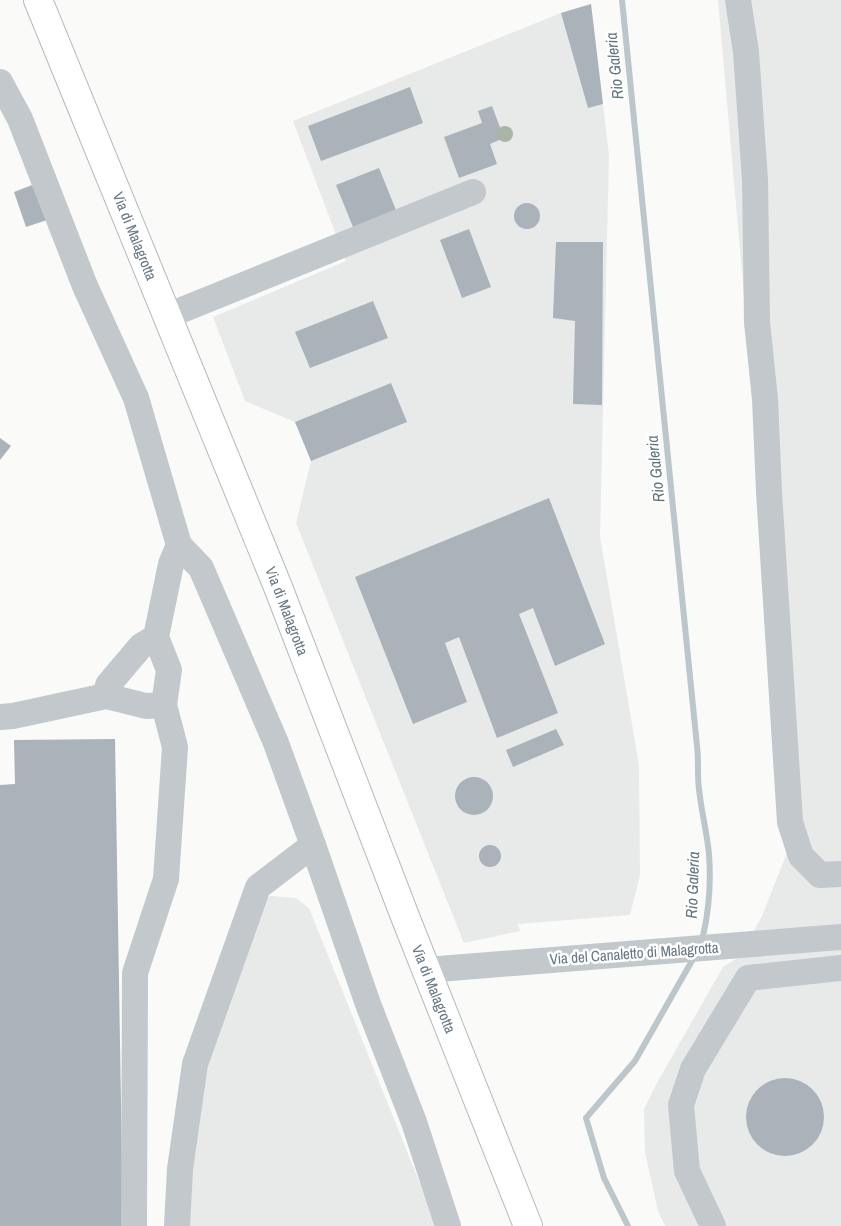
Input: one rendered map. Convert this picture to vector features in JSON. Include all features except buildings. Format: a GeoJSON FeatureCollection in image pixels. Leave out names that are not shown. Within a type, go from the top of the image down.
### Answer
{"type":"FeatureCollection","features":[{"type":"Feature","properties":{"kind":"main road","name":"Via di Malagrotta"},"geometry":{"type":"LineString","coordinates":[[38,0],[278,587],[426,970],[528,1226]]}},
{"type":"Feature","properties":{"kind":"street"},"geometry":{"type":"LineString","coordinates":[[738,0],[746,52],[755,180],[757,322],[765,399],[790,822],[801,856],[820,875],[841,874]]}},
{"type":"Feature","properties":{"kind":"street"},"geometry":{"type":"LineString","coordinates":[[0,82],[20,119],[85,286],[136,398],[179,546],[201,568],[276,743],[314,845],[368,1004],[414,1122],[448,1226]]}},
{"type":"Feature","properties":{"kind":"street"},"geometry":{"type":"LineString","coordinates":[[167,316],[473,192]]}},
{"type":"Feature","properties":{"kind":"street"},"geometry":{"type":"LineString","coordinates":[[134,1226],[135,973],[166,879],[175,747],[164,705],[169,670],[156,637],[171,564],[179,546]]}},
{"type":"Feature","properties":{"kind":"street"},"geometry":{"type":"LineString","coordinates":[[106,696],[108,684],[141,646],[156,637]]}},
{"type":"Feature","properties":{"kind":"street"},"geometry":{"type":"LineString","coordinates":[[0,717],[13,716],[106,696],[146,706],[164,705]]}},
{"type":"Feature","properties":{"kind":"street"},"geometry":{"type":"LineString","coordinates":[[177,1226],[180,1169],[195,1064],[251,905],[258,887],[314,845]]}},
{"type":"Feature","properties":{"kind":"street","name":"Via del Canaletto di Malagrotta"},"geometry":{"type":"LineString","coordinates":[[426,970],[841,937]]}},
{"type":"Feature","properties":{"kind":"street"},"geometry":{"type":"LineString","coordinates":[[714,1226],[687,1171],[681,1105],[693,1069],[748,978],[841,968]]}},
{"type":"Feature","properties":{"kind":"shaded area"},"geometry":{"type":"Polygon","coordinates":[[[718,0],[841,0],[841,1226],[665,1226],[658,1211],[645,1152],[644,1109],[723,967],[739,957],[762,916],[792,840],[718,0]]]}},
{"type":"Feature","properties":{"kind":"shaded area"},"geometry":{"type":"Polygon","coordinates":[[[591,4],[609,155],[600,537],[639,765],[640,875],[630,915],[518,924],[520,931],[464,943],[296,523],[311,461],[295,422],[245,401],[213,317],[346,261],[293,121],[561,13],[591,4]]]}},
{"type":"Feature","properties":{"kind":"shaded area"},"geometry":{"type":"Polygon","coordinates":[[[270,896],[296,898],[309,908],[437,1226],[184,1226],[189,1123],[248,917],[270,896]]]}},
{"type":"Feature","properties":{"kind":"waterway","name":"Rio Galeria"},"geometry":{"type":"LineString","coordinates":[[622,0],[698,751],[698,784],[709,854],[709,895],[703,936]]}},
{"type":"Feature","properties":{"kind":"waterway","name":"Rio Galeria"},"geometry":{"type":"LineString","coordinates":[[628,1226],[604,1178],[586,1118],[635,1061],[693,959]]}}]}
